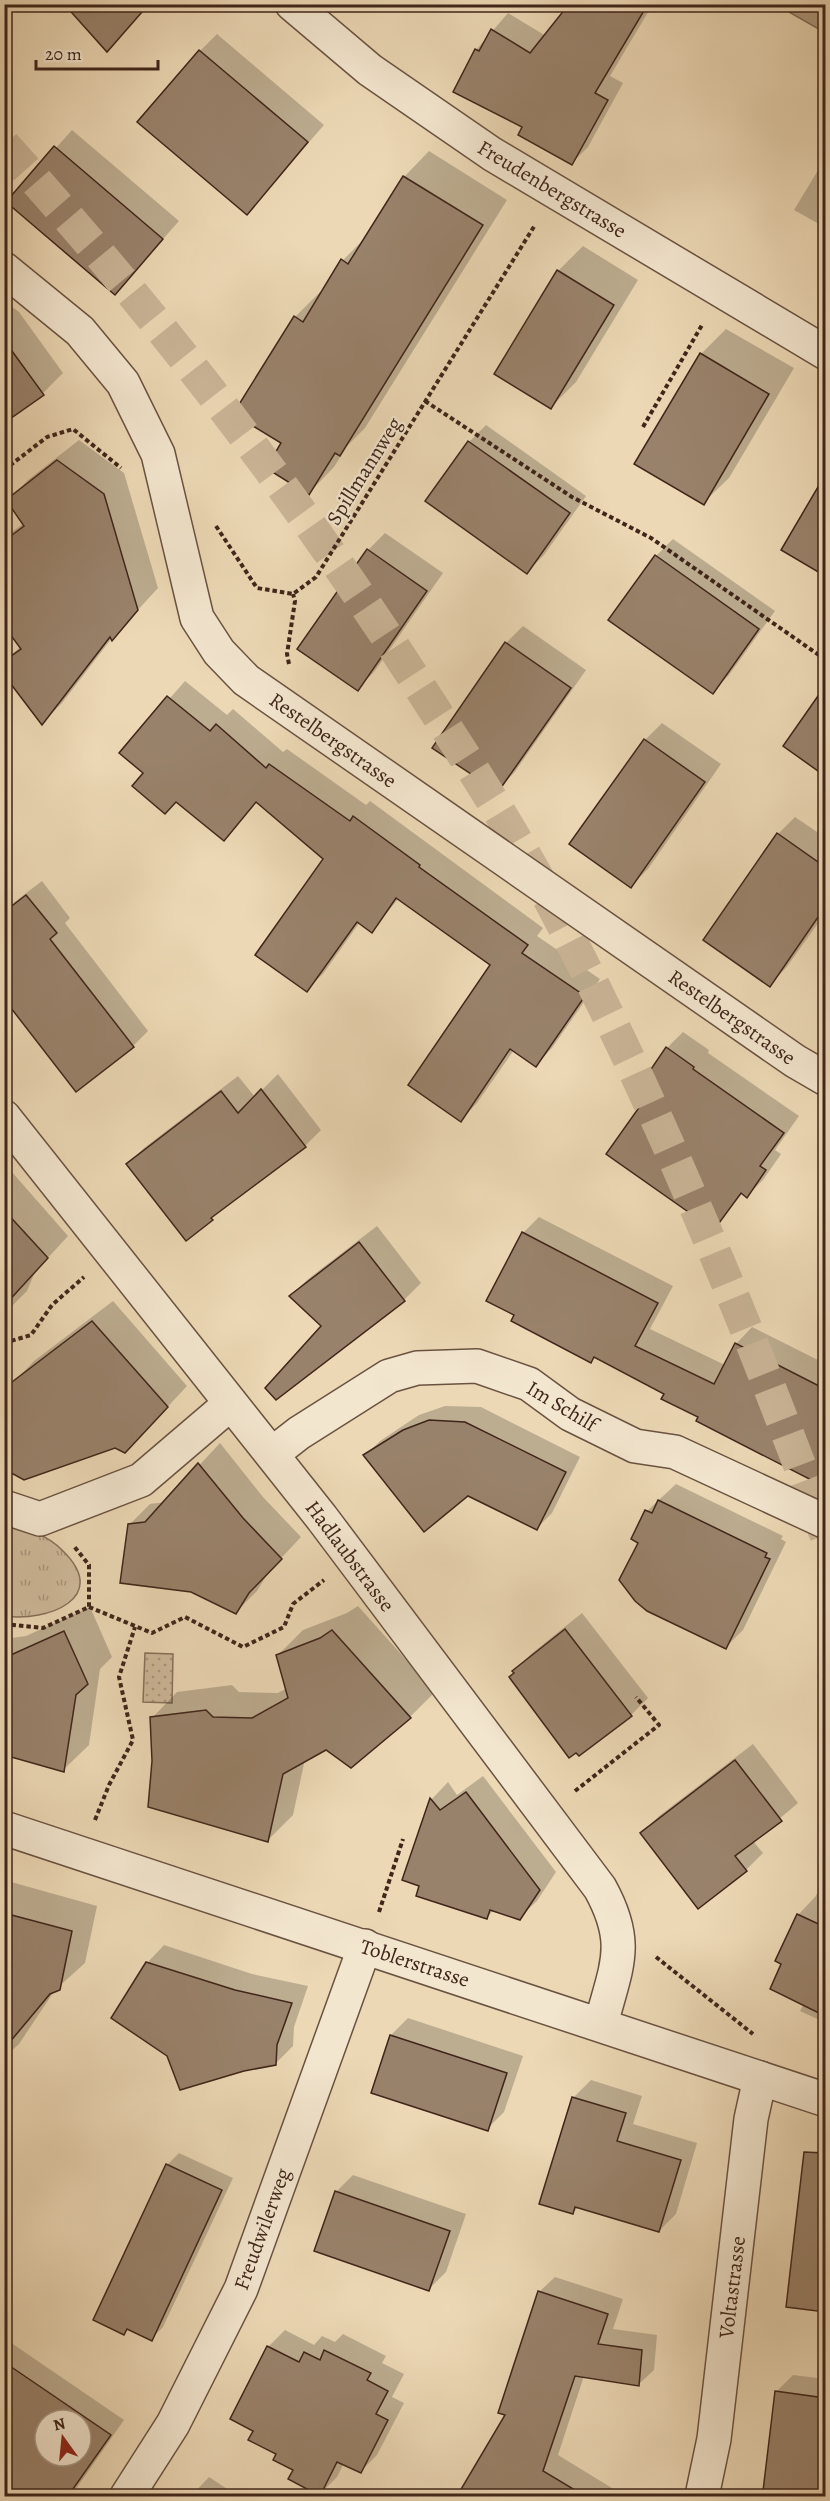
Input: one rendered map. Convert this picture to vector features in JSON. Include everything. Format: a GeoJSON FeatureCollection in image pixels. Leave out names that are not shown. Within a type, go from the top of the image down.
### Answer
{"type":"FeatureCollection","features":[{"type":"Feature","properties":{"kind":"street","name":"Freudenbergstrasse"},"geometry":{"type":"LineString","coordinates":[[292,4],[370,70],[492,154],[825,353]]}},
{"type":"Feature","properties":{"kind":"street","name":"Restelbergstrasse"},"geometry":{"type":"LineString","coordinates":[[4,269],[80,331],[123,383],[158,454],[197,618],[219,652],[246,680],[795,1061],[825,1079]]}},
{"type":"Feature","properties":{"kind":"street","name":"Hadlaubstrasse"},"geometry":{"type":"LineString","coordinates":[[4,1117],[272,1454],[600,1888],[615,1914],[620,1947],[601,2024]]}},
{"type":"Feature","properties":{"kind":"street","name":"Im Schilf"},"geometry":{"type":"LineString","coordinates":[[272,1454],[299,1433],[389,1376],[417,1368],[477,1366],[529,1384],[570,1414],[635,1446],[675,1452],[825,1522]]}},
{"type":"Feature","properties":{"kind":"street"},"geometry":{"type":"LineString","coordinates":[[4,1507],[40,1519],[141,1480],[230,1404]]}},
{"type":"Feature","properties":{"kind":"street","name":"Toblerstrasse"},"geometry":{"type":"LineString","coordinates":[[4,1828],[370,1932],[601,2024],[825,2100]]}},
{"type":"Feature","properties":{"kind":"street","name":"Freudwilerweg"},"geometry":{"type":"LineString","coordinates":[[127,2496],[173,2424],[241,2289],[370,1932]]}},
{"type":"Feature","properties":{"kind":"street","name":"Voltastrasse"},"geometry":{"type":"LineString","coordinates":[[702,2496],[714,2439],[751,2119],[760,2078]]}},
{"type":"Feature","properties":{"kind":"path","name":"Spillmannweg"},"geometry":{"type":"LineString","coordinates":[[293,594],[316,577],[535,225]]}},
{"type":"Feature","properties":{"kind":"path"},"geometry":{"type":"LineString","coordinates":[[643,427],[702,325]]}},
{"type":"Feature","properties":{"kind":"path"},"geometry":{"type":"LineString","coordinates":[[425,401],[572,497],[651,538],[825,660]]}},
{"type":"Feature","properties":{"kind":"path"},"geometry":{"type":"LineString","coordinates":[[4,470],[47,437],[73,429],[125,471]]}},
{"type":"Feature","properties":{"kind":"path"},"geometry":{"type":"LineString","coordinates":[[212,521],[257,588],[293,594],[295,601],[287,654],[289,663]]}},
{"type":"Feature","properties":{"kind":"path"},"geometry":{"type":"LineString","coordinates":[[4,1343],[31,1335],[52,1305],[92,1270]]}},
{"type":"Feature","properties":{"kind":"path"},"geometry":{"type":"LineString","coordinates":[[40,1519],[69,1540],[89,1565],[89,1607]]}},
{"type":"Feature","properties":{"kind":"path"},"geometry":{"type":"LineString","coordinates":[[4,1624],[43,1628],[89,1607],[152,1633],[185,1617],[243,1647],[284,1627],[293,1604],[330,1576]]}},
{"type":"Feature","properties":{"kind":"path"},"geometry":{"type":"LineString","coordinates":[[92,1825],[109,1785],[133,1740],[119,1677],[135,1627]]}},
{"type":"Feature","properties":{"kind":"path"},"geometry":{"type":"LineString","coordinates":[[571,1794],[658,1725],[636,1697]]}},
{"type":"Feature","properties":{"kind":"path"},"geometry":{"type":"LineString","coordinates":[[370,1932],[403,1839]]}},
{"type":"Feature","properties":{"kind":"path"},"geometry":{"type":"LineString","coordinates":[[668,1967],[755,2035]]}},
{"type":"Feature","properties":{"kind":"green space"},"geometry":{"type":"Polygon","coordinates":[[[4,1521],[35,1532],[49,1540],[62,1550],[76,1567],[80,1581],[77,1594],[68,1603],[39,1615],[5,1616],[4,1521]]]}},
{"type":"Feature","properties":{"kind":"green space"},"geometry":{"type":"Polygon","coordinates":[[[145,1653],[173,1654],[172,1703],[143,1702],[145,1653]]]}},
{"type":"Feature","properties":{"kind":"shaded area"},"geometry":{"type":"Polygon","coordinates":[[[781,5],[825,5],[824,32],[780,7],[781,5]]]}},
{"type":"Feature","properties":{"kind":"building"},"geometry":{"type":"Polygon","coordinates":[[[64,4],[149,4],[107,52],[64,4]]]}},
{"type":"Feature","properties":{"kind":"building"},"geometry":{"type":"Polygon","coordinates":[[[569,4],[648,4],[595,93],[608,100],[572,165],[518,135],[522,127],[453,92],[475,49],[479,51],[491,29],[530,53],[569,4]]]}},
{"type":"Feature","properties":{"kind":"building"},"geometry":{"type":"Polygon","coordinates":[[[199,50],[308,142],[247,215],[137,122],[199,50]]]}},
{"type":"Feature","properties":{"kind":"building"},"geometry":{"type":"Polygon","coordinates":[[[54,146],[163,239],[115,295],[6,202],[54,146]]]}},
{"type":"Feature","properties":{"kind":"building"},"geometry":{"type":"Polygon","coordinates":[[[403,176],[483,225],[340,456],[335,453],[309,495],[266,468],[281,443],[233,414],[294,316],[303,322],[341,259],[348,264],[403,176]]]}},
{"type":"Feature","properties":{"kind":"building"},"geometry":{"type":"Polygon","coordinates":[[[557,270],[614,305],[551,409],[494,374],[557,270]]]}},
{"type":"Feature","properties":{"kind":"building"},"geometry":{"type":"Polygon","coordinates":[[[4,340],[44,395],[4,423],[4,340]]]}},
{"type":"Feature","properties":{"kind":"building"},"geometry":{"type":"Polygon","coordinates":[[[700,353],[769,394],[704,505],[634,464],[700,353]]]}},
{"type":"Feature","properties":{"kind":"building"},"geometry":{"type":"Polygon","coordinates":[[[468,441],[570,513],[527,574],[425,501],[468,441]]]}},
{"type":"Feature","properties":{"kind":"building"},"geometry":{"type":"Polygon","coordinates":[[[57,460],[104,494],[138,610],[112,641],[110,637],[42,725],[4,675],[4,661],[21,649],[4,626],[4,541],[24,526],[6,500],[57,460]]]}},
{"type":"Feature","properties":{"kind":"building"},"geometry":{"type":"Polygon","coordinates":[[[825,475],[825,576],[781,550],[825,475]]]}},
{"type":"Feature","properties":{"kind":"building"},"geometry":{"type":"Polygon","coordinates":[[[367,549],[427,591],[358,691],[297,649],[367,549]]]}},
{"type":"Feature","properties":{"kind":"building"},"geometry":{"type":"Polygon","coordinates":[[[655,555],[759,629],[713,694],[608,620],[655,555]]]}},
{"type":"Feature","properties":{"kind":"building"},"geometry":{"type":"Polygon","coordinates":[[[505,642],[571,688],[498,792],[432,748],[505,642]]]}},
{"type":"Feature","properties":{"kind":"building"},"geometry":{"type":"Polygon","coordinates":[[[825,686],[825,776],[783,746],[825,686]]]}},
{"type":"Feature","properties":{"kind":"building"},"geometry":{"type":"Polygon","coordinates":[[[167,696],[210,731],[216,724],[266,768],[269,764],[350,821],[353,816],[420,865],[419,867],[528,945],[522,953],[585,996],[536,1067],[510,1049],[461,1122],[408,1085],[490,965],[396,898],[372,933],[357,922],[307,992],[255,955],[323,859],[256,802],[224,841],[176,802],[165,814],[132,786],[143,773],[119,753],[167,696]]]}},
{"type":"Feature","properties":{"kind":"building"},"geometry":{"type":"Polygon","coordinates":[[[644,739],[705,782],[631,888],[569,844],[644,739]]]}},
{"type":"Feature","properties":{"kind":"building"},"geometry":{"type":"Polygon","coordinates":[[[777,833],[825,867],[825,907],[770,987],[703,940],[777,833]]]}},
{"type":"Feature","properties":{"kind":"building"},"geometry":{"type":"Polygon","coordinates":[[[26,895],[57,933],[50,939],[134,1047],[76,1092],[4,999],[4,912],[26,895]]]}},
{"type":"Feature","properties":{"kind":"building"},"geometry":{"type":"Polygon","coordinates":[[[666,1047],[694,1067],[693,1069],[784,1133],[760,1166],[766,1170],[747,1198],[741,1193],[714,1230],[606,1154],[655,1085],[645,1078],[666,1047]]]}},
{"type":"Feature","properties":{"kind":"building"},"geometry":{"type":"Polygon","coordinates":[[[261,1089],[306,1147],[211,1218],[213,1220],[186,1241],[126,1164],[221,1091],[238,1113],[261,1089]]]}},
{"type":"Feature","properties":{"kind":"building"},"geometry":{"type":"Polygon","coordinates":[[[4,1210],[48,1258],[4,1306],[4,1210]]]}},
{"type":"Feature","properties":{"kind":"building"},"geometry":{"type":"Polygon","coordinates":[[[522,1232],[658,1303],[635,1346],[714,1384],[735,1343],[825,1389],[825,1487],[696,1421],[698,1417],[661,1399],[664,1394],[594,1357],[591,1363],[511,1321],[514,1315],[486,1301],[522,1232]]]}},
{"type":"Feature","properties":{"kind":"building"},"geometry":{"type":"Polygon","coordinates":[[[359,1242],[405,1301],[276,1400],[265,1388],[321,1326],[289,1296],[359,1242]]]}},
{"type":"Feature","properties":{"kind":"building"},"geometry":{"type":"Polygon","coordinates":[[[92,1321],[168,1407],[125,1453],[115,1448],[24,1480],[4,1469],[4,1395],[12,1382],[92,1321]]]}},
{"type":"Feature","properties":{"kind":"building"},"geometry":{"type":"Polygon","coordinates":[[[429,1420],[465,1422],[566,1472],[537,1530],[468,1496],[424,1532],[363,1455],[403,1430],[429,1420]]]}},
{"type":"Feature","properties":{"kind":"building"},"geometry":{"type":"Polygon","coordinates":[[[198,1463],[243,1518],[282,1559],[249,1593],[236,1614],[191,1592],[120,1583],[128,1524],[145,1522],[198,1463]]]}},
{"type":"Feature","properties":{"kind":"building"},"geometry":{"type":"Polygon","coordinates":[[[658,1500],[767,1553],[765,1557],[770,1559],[726,1649],[647,1611],[635,1601],[619,1580],[638,1543],[631,1539],[645,1510],[652,1513],[658,1500]]]}},
{"type":"Feature","properties":{"kind":"building"},"geometry":{"type":"Polygon","coordinates":[[[565,1629],[632,1716],[579,1756],[576,1753],[569,1758],[509,1677],[514,1673],[512,1671],[565,1629]]]}},
{"type":"Feature","properties":{"kind":"building"},"geometry":{"type":"Polygon","coordinates":[[[332,1630],[411,1718],[351,1768],[326,1750],[283,1774],[268,1842],[148,1807],[152,1761],[150,1717],[206,1710],[213,1717],[252,1718],[288,1698],[276,1655],[320,1638],[332,1630]]]}},
{"type":"Feature","properties":{"kind":"building"},"geometry":{"type":"Polygon","coordinates":[[[64,1631],[88,1684],[76,1695],[64,1772],[4,1755],[4,1658],[64,1631]]]}},
{"type":"Feature","properties":{"kind":"building"},"geometry":{"type":"Polygon","coordinates":[[[735,1760],[782,1821],[735,1856],[747,1871],[698,1909],[640,1833],[735,1760]]]}},
{"type":"Feature","properties":{"kind":"building"},"geometry":{"type":"Polygon","coordinates":[[[466,1792],[540,1890],[520,1920],[490,1910],[487,1919],[416,1896],[419,1886],[402,1880],[430,1798],[440,1810],[466,1792]]]}},
{"type":"Feature","properties":{"kind":"building"},"geometry":{"type":"Polygon","coordinates":[[[4,1913],[72,1931],[60,1990],[50,1994],[4,2049],[4,1913]]]}},
{"type":"Feature","properties":{"kind":"building"},"geometry":{"type":"Polygon","coordinates":[[[797,1914],[825,1927],[825,2016],[770,1989],[781,1964],[775,1961],[797,1914]]]}},
{"type":"Feature","properties":{"kind":"building"},"geometry":{"type":"Polygon","coordinates":[[[146,1962],[235,1990],[292,2003],[277,2045],[276,2065],[244,2071],[180,2090],[167,2056],[111,2018],[146,1962]]]}},
{"type":"Feature","properties":{"kind":"building"},"geometry":{"type":"Polygon","coordinates":[[[390,2035],[507,2073],[488,2131],[371,2093],[390,2035]]]}},
{"type":"Feature","properties":{"kind":"building"},"geometry":{"type":"Polygon","coordinates":[[[572,2097],[626,2113],[617,2141],[681,2160],[659,2232],[575,2207],[573,2214],[539,2204],[572,2097]]]}},
{"type":"Feature","properties":{"kind":"building"},"geometry":{"type":"Polygon","coordinates":[[[804,2152],[825,2153],[825,2312],[786,2307],[804,2152]]]}},
{"type":"Feature","properties":{"kind":"building"},"geometry":{"type":"Polygon","coordinates":[[[166,2164],[222,2190],[152,2341],[127,2329],[124,2335],[93,2320],[166,2164]]]}},
{"type":"Feature","properties":{"kind":"building"},"geometry":{"type":"Polygon","coordinates":[[[335,2191],[450,2231],[429,2291],[314,2251],[335,2191]]]}},
{"type":"Feature","properties":{"kind":"building"},"geometry":{"type":"Polygon","coordinates":[[[538,2291],[608,2314],[598,2344],[642,2350],[639,2386],[575,2376],[543,2471],[585,2496],[457,2496],[505,2415],[498,2413],[538,2291]]]}},
{"type":"Feature","properties":{"kind":"building"},"geometry":{"type":"Polygon","coordinates":[[[267,2346],[299,2362],[304,2352],[320,2360],[324,2350],[371,2373],[367,2380],[388,2391],[376,2414],[388,2420],[361,2473],[337,2462],[320,2496],[288,2479],[293,2470],[273,2460],[276,2454],[248,2440],[253,2431],[230,2419],[267,2346]]]}},
{"type":"Feature","properties":{"kind":"building"},"geometry":{"type":"Polygon","coordinates":[[[4,2362],[71,2408],[33,2408],[33,2468],[88,2468],[68,2496],[4,2496],[4,2362]]]}},
{"type":"Feature","properties":{"kind":"building"},"geometry":{"type":"Polygon","coordinates":[[[775,2391],[825,2398],[825,2496],[763,2491],[775,2391]]]}},
{"type":"Feature","properties":{"kind":"building"},"geometry":{"type":"Polygon","coordinates":[[[93,2423],[111,2435],[93,2461],[93,2423]]]}},
{"type":"Feature","properties":{"kind":"tunnel"},"geometry":{"type":"LineString","coordinates":[[4,145],[120,278],[229,415],[282,486],[382,629],[509,828],[592,982],[665,1137],[732,1295],[826,1535]]}}]}
